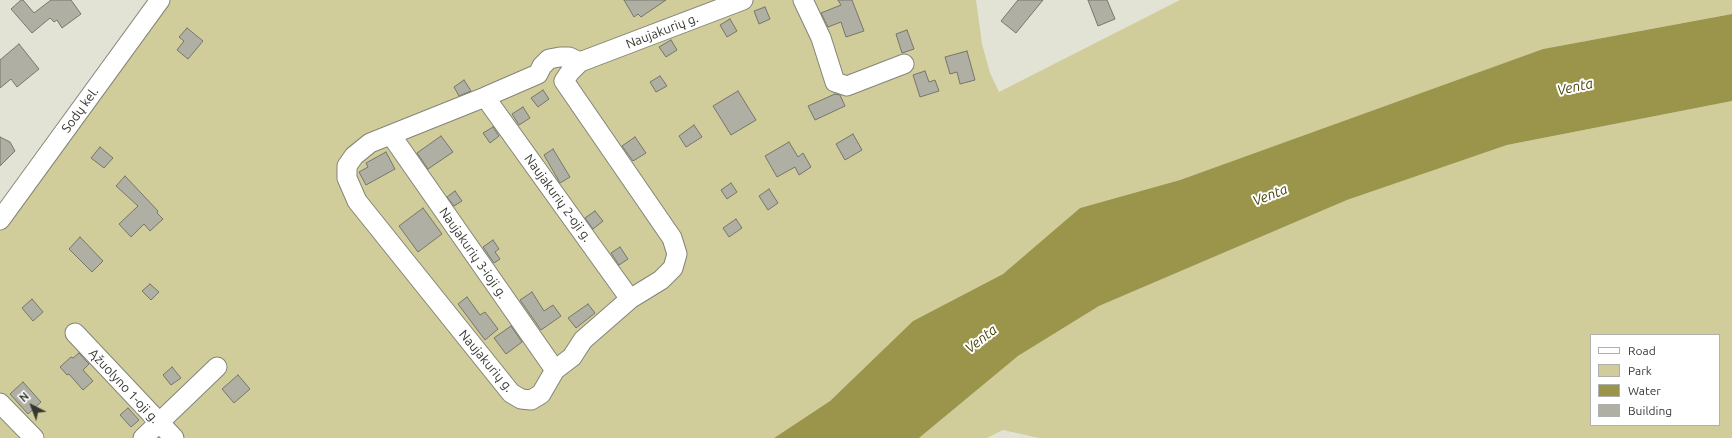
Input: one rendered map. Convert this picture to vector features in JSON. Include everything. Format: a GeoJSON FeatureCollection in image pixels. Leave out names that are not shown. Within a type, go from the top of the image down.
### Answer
{"type":"FeatureCollection","features":[{"type":"Feature","properties":{"kind":"street","name":"Sodų kel."},"geometry":{"type":"LineString","coordinates":[[0,220],[160,0]]}},
{"type":"Feature","properties":{"kind":"street","name":"Naujakurių g."},"geometry":{"type":"LineString","coordinates":[[580,62],[569,57],[549,59],[542,66],[538,74],[370,143],[354,156],[346,166],[347,178],[357,201],[511,393],[521,399],[531,400],[541,394],[555,370],[572,357],[583,340],[630,299],[661,280],[673,268],[677,254],[672,238],[564,81],[570,72],[580,62],[743,0]]}},
{"type":"Feature","properties":{"kind":"street"},"geometry":{"type":"LineString","coordinates":[[803,0],[821,38],[835,82],[847,86],[904,64]]}},
{"type":"Feature","properties":{"kind":"street"},"geometry":{"type":"LineString","coordinates":[[538,74],[549,81],[564,81]]}},
{"type":"Feature","properties":{"kind":"street","name":"Naujakurių 2-oji g."},"geometry":{"type":"LineString","coordinates":[[485,97],[630,299]]}},
{"type":"Feature","properties":{"kind":"street","name":"Naujakurių 3-ioji g."},"geometry":{"type":"LineString","coordinates":[[391,135],[555,370]]}},
{"type":"Feature","properties":{"kind":"street","name":"Ąžuolyno 1-oji g."},"geometry":{"type":"LineString","coordinates":[[75,333],[174,438]]}},
{"type":"Feature","properties":{"kind":"street"},"geometry":{"type":"LineString","coordinates":[[143,438],[216,367]]}},
{"type":"Feature","properties":{"kind":"street"},"geometry":{"type":"LineString","coordinates":[[0,402],[34,438]]}},
{"type":"Feature","properties":{"kind":"green space"},"geometry":{"type":"Polygon","coordinates":[[[166,0],[976,0],[982,44],[990,73],[999,92],[1180,0],[1732,0],[1732,14],[1543,49],[1180,180],[1080,208],[1003,274],[913,321],[830,401],[774,438],[0,438],[0,228],[166,0]]]}},
{"type":"Feature","properties":{"kind":"green space"},"geometry":{"type":"Polygon","coordinates":[[[1732,101],[1732,438],[1039,438],[1003,430],[987,438],[919,438],[1018,356],[1099,306],[1347,200],[1507,145],[1732,101]]]}},
{"type":"Feature","properties":{"kind":"water","name":"Venta"},"geometry":{"type":"Polygon","coordinates":[[[1732,14],[1732,101],[1507,145],[1347,200],[1099,306],[1018,356],[919,438],[774,438],[830,401],[913,321],[1003,274],[1080,208],[1180,180],[1543,49],[1732,14]]]}},
{"type":"Feature","properties":{"kind":"building"},"geometry":{"type":"Polygon","coordinates":[[[23,0],[34,13],[51,0],[71,0],[81,14],[62,28],[57,20],[54,22],[50,18],[32,33],[11,9],[23,0]]]}},
{"type":"Feature","properties":{"kind":"building"},"geometry":{"type":"Polygon","coordinates":[[[624,0],[666,0],[641,17],[638,14],[634,17],[624,0]]]}},
{"type":"Feature","properties":{"kind":"building"},"geometry":{"type":"Polygon","coordinates":[[[838,0],[852,0],[864,31],[846,37],[841,22],[828,27],[821,13],[841,5],[838,0]]]}},
{"type":"Feature","properties":{"kind":"building"},"geometry":{"type":"Polygon","coordinates":[[[1018,0],[1043,0],[1016,33],[1001,21],[1018,0]]]}},
{"type":"Feature","properties":{"kind":"building"},"geometry":{"type":"Polygon","coordinates":[[[1088,0],[1107,0],[1115,19],[1098,26],[1088,0]]]}},
{"type":"Feature","properties":{"kind":"building"},"geometry":{"type":"Polygon","coordinates":[[[765,7],[770,19],[759,24],[754,11],[765,7]]]}},
{"type":"Feature","properties":{"kind":"building"},"geometry":{"type":"Polygon","coordinates":[[[730,19],[737,31],[727,37],[720,25],[730,19]]]}},
{"type":"Feature","properties":{"kind":"building"},"geometry":{"type":"Polygon","coordinates":[[[187,28],[203,41],[188,59],[177,50],[184,41],[179,37],[187,28]]]}},
{"type":"Feature","properties":{"kind":"building"},"geometry":{"type":"Polygon","coordinates":[[[907,30],[914,49],[902,53],[896,34],[907,30]]]}},
{"type":"Feature","properties":{"kind":"building"},"geometry":{"type":"Polygon","coordinates":[[[671,40],[677,50],[666,57],[659,47],[671,40]]]}},
{"type":"Feature","properties":{"kind":"building"},"geometry":{"type":"Polygon","coordinates":[[[19,44],[39,69],[17,87],[11,79],[0,88],[0,60],[19,44]]]}},
{"type":"Feature","properties":{"kind":"building"},"geometry":{"type":"Polygon","coordinates":[[[967,51],[975,80],[960,84],[957,72],[950,74],[945,57],[967,51]]]}},
{"type":"Feature","properties":{"kind":"building"},"geometry":{"type":"Polygon","coordinates":[[[925,71],[929,82],[935,80],[939,91],[920,97],[913,75],[925,71]]]}},
{"type":"Feature","properties":{"kind":"building"},"geometry":{"type":"Polygon","coordinates":[[[660,76],[667,86],[656,92],[650,82],[660,76]]]}},
{"type":"Feature","properties":{"kind":"building"},"geometry":{"type":"Polygon","coordinates":[[[464,80],[471,91],[459,96],[454,87],[464,80]]]}},
{"type":"Feature","properties":{"kind":"building"},"geometry":{"type":"Polygon","coordinates":[[[543,90],[549,99],[538,107],[531,98],[543,90]]]}},
{"type":"Feature","properties":{"kind":"building"},"geometry":{"type":"Polygon","coordinates":[[[738,91],[756,120],[731,135],[713,106],[738,91]]]}},
{"type":"Feature","properties":{"kind":"building"},"geometry":{"type":"Polygon","coordinates":[[[835,94],[840,95],[845,106],[815,120],[808,106],[835,94]]]}},
{"type":"Feature","properties":{"kind":"building"},"geometry":{"type":"Polygon","coordinates":[[[523,107],[530,118],[519,125],[512,114],[523,107]]]}},
{"type":"Feature","properties":{"kind":"building"},"geometry":{"type":"Polygon","coordinates":[[[694,125],[702,137],[686,147],[679,136],[694,125]]]}},
{"type":"Feature","properties":{"kind":"building"},"geometry":{"type":"Polygon","coordinates":[[[493,127],[499,136],[490,143],[483,133],[493,127]]]}},
{"type":"Feature","properties":{"kind":"building"},"geometry":{"type":"Polygon","coordinates":[[[853,134],[862,150],[845,160],[836,144],[853,134]]]}},
{"type":"Feature","properties":{"kind":"building"},"geometry":{"type":"Polygon","coordinates":[[[441,136],[453,152],[428,169],[417,153],[441,136]]]}},
{"type":"Feature","properties":{"kind":"building"},"geometry":{"type":"Polygon","coordinates":[[[0,137],[10,142],[15,151],[0,166],[0,137]]]}},
{"type":"Feature","properties":{"kind":"building"},"geometry":{"type":"Polygon","coordinates":[[[635,137],[646,153],[633,161],[622,146],[635,137]]]}},
{"type":"Feature","properties":{"kind":"building"},"geometry":{"type":"Polygon","coordinates":[[[789,142],[798,157],[803,153],[811,167],[799,175],[795,167],[777,177],[765,156],[789,142]]]}},
{"type":"Feature","properties":{"kind":"building"},"geometry":{"type":"Polygon","coordinates":[[[100,147],[113,158],[104,168],[91,158],[100,147]]]}},
{"type":"Feature","properties":{"kind":"building"},"geometry":{"type":"Polygon","coordinates":[[[553,149],[570,177],[560,183],[544,155],[553,149]]]}},
{"type":"Feature","properties":{"kind":"building"},"geometry":{"type":"Polygon","coordinates":[[[386,152],[395,169],[366,185],[359,172],[368,167],[366,163],[386,152]]]}},
{"type":"Feature","properties":{"kind":"building"},"geometry":{"type":"Polygon","coordinates":[[[125,176],[158,211],[157,213],[163,219],[150,231],[144,224],[131,237],[119,224],[138,206],[116,186],[125,176]]]}},
{"type":"Feature","properties":{"kind":"building"},"geometry":{"type":"Polygon","coordinates":[[[731,183],[737,192],[727,199],[721,190],[731,183]]]}},
{"type":"Feature","properties":{"kind":"building"},"geometry":{"type":"Polygon","coordinates":[[[769,189],[778,203],[768,210],[759,196],[769,189]]]}},
{"type":"Feature","properties":{"kind":"building"},"geometry":{"type":"Polygon","coordinates":[[[455,191],[462,201],[454,206],[447,197],[455,191]]]}},
{"type":"Feature","properties":{"kind":"building"},"geometry":{"type":"Polygon","coordinates":[[[423,208],[442,234],[418,252],[399,226],[423,208]]]}},
{"type":"Feature","properties":{"kind":"building"},"geometry":{"type":"Polygon","coordinates":[[[595,211],[603,221],[593,229],[585,218],[595,211]]]}},
{"type":"Feature","properties":{"kind":"building"},"geometry":{"type":"Polygon","coordinates":[[[736,219],[742,228],[729,237],[723,228],[736,219]]]}},
{"type":"Feature","properties":{"kind":"building"},"geometry":{"type":"Polygon","coordinates":[[[80,237],[103,261],[92,272],[69,249],[80,237]]]}},
{"type":"Feature","properties":{"kind":"building"},"geometry":{"type":"Polygon","coordinates":[[[493,240],[499,249],[495,252],[500,259],[494,263],[483,247],[493,240]]]}},
{"type":"Feature","properties":{"kind":"building"},"geometry":{"type":"Polygon","coordinates":[[[620,247],[628,259],[619,265],[611,253],[620,247]]]}},
{"type":"Feature","properties":{"kind":"building"},"geometry":{"type":"Polygon","coordinates":[[[150,284],[159,292],[151,300],[142,291],[150,284]]]}},
{"type":"Feature","properties":{"kind":"building"},"geometry":{"type":"Polygon","coordinates":[[[532,292],[544,311],[553,305],[561,316],[541,330],[520,300],[532,292]]]}},
{"type":"Feature","properties":{"kind":"building"},"geometry":{"type":"Polygon","coordinates":[[[467,297],[480,315],[485,312],[498,329],[485,340],[458,304],[467,297]]]}},
{"type":"Feature","properties":{"kind":"building"},"geometry":{"type":"Polygon","coordinates":[[[32,299],[43,312],[33,321],[22,308],[32,299]]]}},
{"type":"Feature","properties":{"kind":"building"},"geometry":{"type":"Polygon","coordinates":[[[588,304],[595,313],[576,328],[568,318],[588,304]]]}},
{"type":"Feature","properties":{"kind":"building"},"geometry":{"type":"Polygon","coordinates":[[[511,326],[522,342],[506,354],[494,338],[511,326]]]}},
{"type":"Feature","properties":{"kind":"building"},"geometry":{"type":"Polygon","coordinates":[[[79,353],[89,364],[83,370],[93,381],[83,390],[69,374],[67,375],[60,367],[71,357],[73,358],[79,353]]]}},
{"type":"Feature","properties":{"kind":"building"},"geometry":{"type":"Polygon","coordinates":[[[172,367],[181,378],[171,385],[163,375],[172,367]]]}},
{"type":"Feature","properties":{"kind":"building"},"geometry":{"type":"Polygon","coordinates":[[[238,375],[250,389],[234,403],[222,389],[238,375]]]}},
{"type":"Feature","properties":{"kind":"building"},"geometry":{"type":"Polygon","coordinates":[[[23,382],[41,402],[28,414],[10,394],[23,382]]]}},
{"type":"Feature","properties":{"kind":"building"},"geometry":{"type":"Polygon","coordinates":[[[128,408],[139,420],[131,427],[120,415],[128,408]]]}}]}
